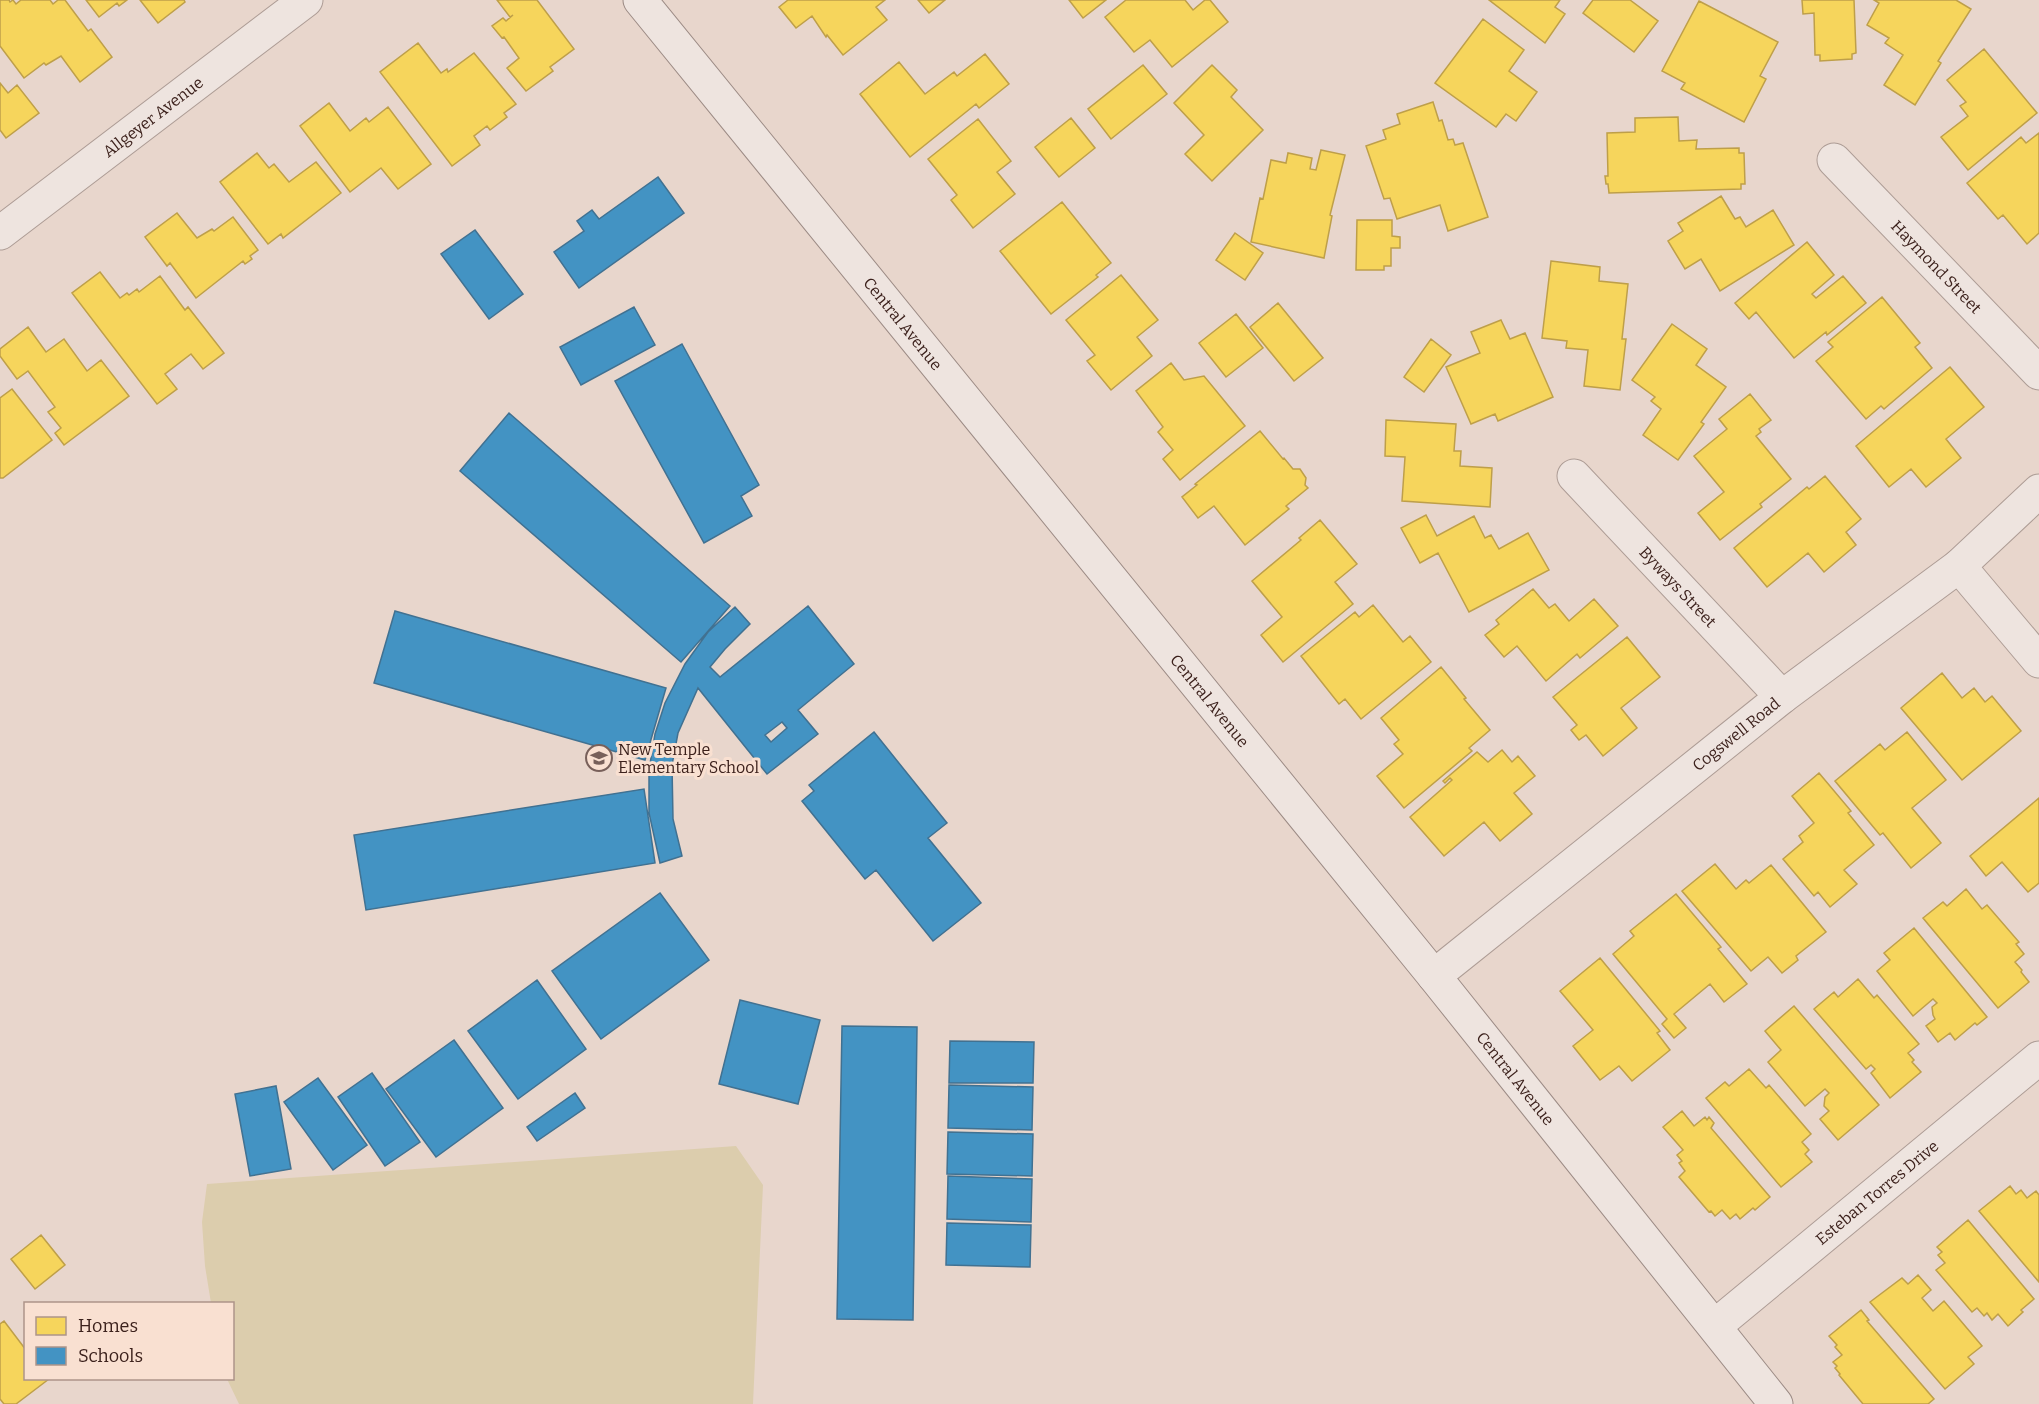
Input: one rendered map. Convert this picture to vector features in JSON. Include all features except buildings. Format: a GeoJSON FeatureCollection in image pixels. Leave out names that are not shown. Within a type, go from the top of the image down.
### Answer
{"type":"FeatureCollection","features":[{"type":"Feature","properties":{"kind":"street","name":"Allgeyer Avenue"},"geometry":{"type":"LineString","coordinates":[[0,233],[306,0]]}},
{"type":"Feature","properties":{"kind":"street","name":"Central Avenue"},"geometry":{"type":"LineString","coordinates":[[640,0],[1434,976],[1776,1404]]}},
{"type":"Feature","properties":{"kind":"street","name":"Haymond Street"},"geometry":{"type":"LineString","coordinates":[[1834,160],[2039,373]]}},
{"type":"Feature","properties":{"kind":"street","name":"Byways Street"},"geometry":{"type":"LineString","coordinates":[[1574,476],[1782,697]]}},
{"type":"Feature","properties":{"kind":"street","name":"Cogswell Road"},"geometry":{"type":"LineString","coordinates":[[1434,976],[1782,697],[1959,566],[2039,491]]}},
{"type":"Feature","properties":{"kind":"street"},"geometry":{"type":"LineString","coordinates":[[1959,566],[2039,661]]}},
{"type":"Feature","properties":{"kind":"street","name":"Esteban Torres Drive"},"geometry":{"type":"LineString","coordinates":[[1715,1326],[2039,1058]]}},
{"type":"Feature","properties":{"kind":"shaded area"},"geometry":{"type":"Polygon","coordinates":[[[736,1146],[763,1185],[753,1404],[239,1404],[227,1380],[234,1380],[234,1302],[211,1302],[205,1266],[202,1222],[207,1184],[736,1146]]]}},
{"type":"Feature","properties":{"kind":"place","name":"New Temple Elementary School"},"geometry":{"type":"Point","coordinates":[599,758]}}]}
